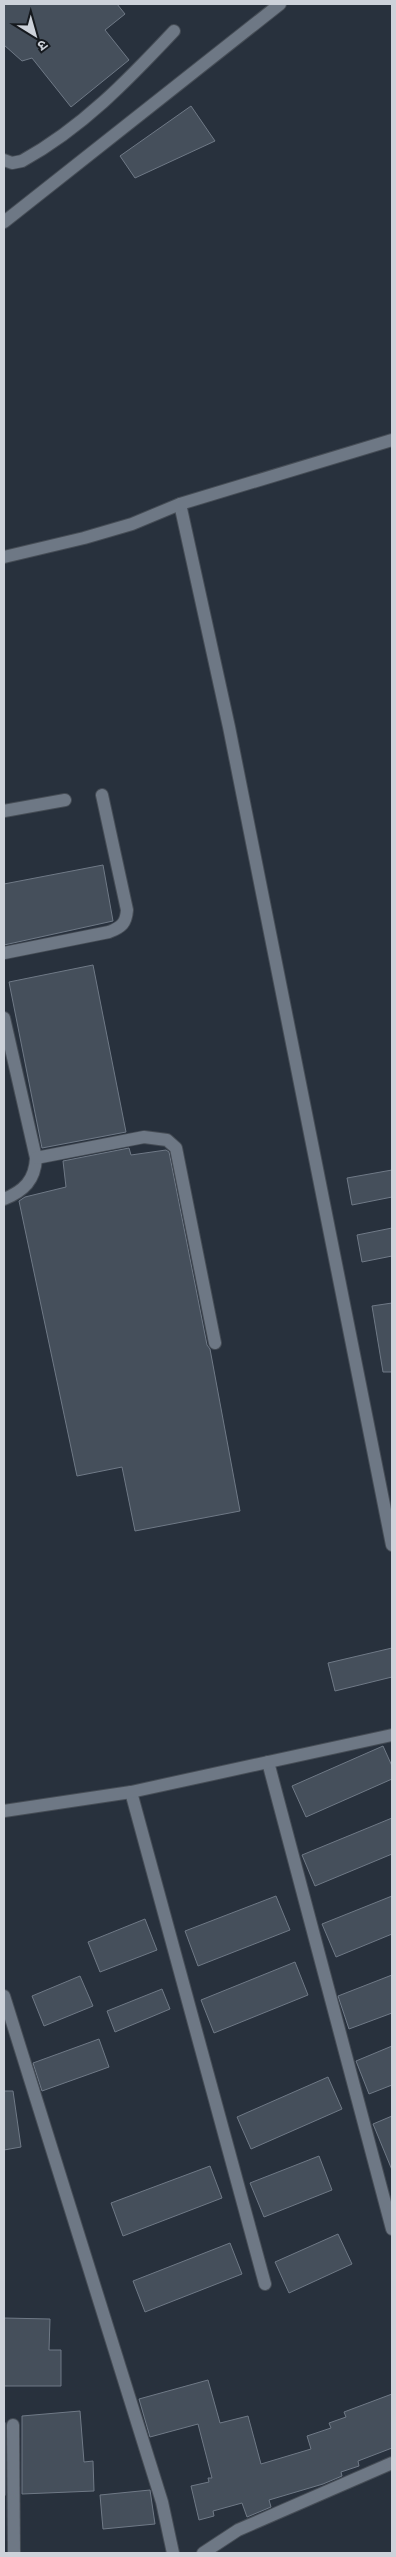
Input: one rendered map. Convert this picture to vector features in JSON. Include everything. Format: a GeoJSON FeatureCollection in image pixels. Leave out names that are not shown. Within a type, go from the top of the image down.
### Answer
{"type":"FeatureCollection","features":[{"type":"Feature","properties":{"kind":"street"},"geometry":{"type":"LineString","coordinates":[[4,222],[280,4]]}},
{"type":"Feature","properties":{"kind":"street"},"geometry":{"type":"LineString","coordinates":[[4,160],[12,163],[22,161],[71,129],[115,94],[174,31]]}},
{"type":"Feature","properties":{"kind":"street"},"geometry":{"type":"LineString","coordinates":[[4,557],[92,536],[132,524],[180,504],[392,440]]}},
{"type":"Feature","properties":{"kind":"street"},"geometry":{"type":"LineString","coordinates":[[180,504],[229,727],[392,1545]]}},
{"type":"Feature","properties":{"kind":"street"},"geometry":{"type":"LineString","coordinates":[[4,953],[109,932],[120,928],[126,921],[127,910],[102,795]]}},
{"type":"Feature","properties":{"kind":"street"},"geometry":{"type":"LineString","coordinates":[[4,811],[64,800]]}},
{"type":"Feature","properties":{"kind":"street"},"geometry":{"type":"LineString","coordinates":[[4,1018],[36,1158],[32,1180],[17,1193],[4,1199]]}},
{"type":"Feature","properties":{"kind":"street"},"geometry":{"type":"LineString","coordinates":[[36,1158],[144,1137],[167,1140],[176,1148],[215,1343]]}},
{"type":"Feature","properties":{"kind":"street"},"geometry":{"type":"LineString","coordinates":[[4,1811],[131,1792],[392,1736]]}},
{"type":"Feature","properties":{"kind":"street"},"geometry":{"type":"LineString","coordinates":[[268,1762],[392,2229]]}},
{"type":"Feature","properties":{"kind":"street"},"geometry":{"type":"LineString","coordinates":[[131,1792],[265,2284]]}},
{"type":"Feature","properties":{"kind":"street"},"geometry":{"type":"LineString","coordinates":[[4,1996],[160,2493],[173,2553]]}},
{"type":"Feature","properties":{"kind":"street"},"geometry":{"type":"LineString","coordinates":[[13,2425],[14,2553]]}},
{"type":"Feature","properties":{"kind":"street"},"geometry":{"type":"LineString","coordinates":[[203,2553],[238,2530],[392,2462]]}},
{"type":"Feature","properties":{"kind":"building"},"geometry":{"type":"Polygon","coordinates":[[[4,4],[117,4],[125,14],[105,30],[129,60],[71,107],[32,58],[22,61],[4,45],[4,4]]]}},
{"type":"Feature","properties":{"kind":"building"},"geometry":{"type":"Polygon","coordinates":[[[191,106],[215,141],[135,178],[120,156],[191,106]]]}},
{"type":"Feature","properties":{"kind":"building"},"geometry":{"type":"Polygon","coordinates":[[[103,865],[113,921],[4,945],[4,884],[103,865]]]}},
{"type":"Feature","properties":{"kind":"building"},"geometry":{"type":"Polygon","coordinates":[[[93,965],[126,1132],[42,1148],[9,982],[93,965]]]}},
{"type":"Feature","properties":{"kind":"building"},"geometry":{"type":"Polygon","coordinates":[[[129,1148],[131,1155],[166,1150],[169,1152],[207,1345],[210,1349],[240,1511],[135,1531],[122,1467],[77,1476],[19,1201],[25,1197],[66,1187],[63,1161],[129,1148]]]}},
{"type":"Feature","properties":{"kind":"building"},"geometry":{"type":"Polygon","coordinates":[[[392,1170],[392,1197],[352,1205],[347,1178],[392,1170]]]}},
{"type":"Feature","properties":{"kind":"building"},"geometry":{"type":"Polygon","coordinates":[[[392,1228],[392,1256],[362,1262],[357,1235],[392,1228]]]}},
{"type":"Feature","properties":{"kind":"building"},"geometry":{"type":"Polygon","coordinates":[[[392,1303],[392,1372],[383,1372],[372,1306],[392,1303]]]}},
{"type":"Feature","properties":{"kind":"building"},"geometry":{"type":"Polygon","coordinates":[[[392,1648],[392,1677],[335,1691],[328,1663],[392,1648]]]}},
{"type":"Feature","properties":{"kind":"building"},"geometry":{"type":"Polygon","coordinates":[[[383,1746],[392,1766],[392,1779],[306,1817],[292,1786],[383,1746]]]}},
{"type":"Feature","properties":{"kind":"building"},"geometry":{"type":"Polygon","coordinates":[[[392,1818],[392,1854],[315,1886],[302,1855],[392,1818]]]}},
{"type":"Feature","properties":{"kind":"building"},"geometry":{"type":"Polygon","coordinates":[[[276,1896],[290,1930],[198,1966],[185,1931],[276,1896]]]}},
{"type":"Feature","properties":{"kind":"building"},"geometry":{"type":"Polygon","coordinates":[[[392,1896],[392,1934],[336,1957],[322,1924],[392,1896]]]}},
{"type":"Feature","properties":{"kind":"building"},"geometry":{"type":"Polygon","coordinates":[[[145,1919],[157,1950],[100,1972],[88,1942],[145,1919]]]}},
{"type":"Feature","properties":{"kind":"building"},"geometry":{"type":"Polygon","coordinates":[[[295,1962],[308,1995],[214,2033],[201,2000],[295,1962]]]}},
{"type":"Feature","properties":{"kind":"building"},"geometry":{"type":"Polygon","coordinates":[[[392,1975],[392,2013],[349,2029],[338,1996],[392,1975]]]}},
{"type":"Feature","properties":{"kind":"building"},"geometry":{"type":"Polygon","coordinates":[[[80,1976],[93,2006],[44,2026],[32,1996],[80,1976]]]}},
{"type":"Feature","properties":{"kind":"building"},"geometry":{"type":"Polygon","coordinates":[[[162,1989],[170,2009],[115,2032],[107,2011],[162,1989]]]}},
{"type":"Feature","properties":{"kind":"building"},"geometry":{"type":"Polygon","coordinates":[[[99,2039],[109,2067],[42,2091],[33,2063],[99,2039]]]}},
{"type":"Feature","properties":{"kind":"building"},"geometry":{"type":"Polygon","coordinates":[[[392,2046],[392,2085],[369,2094],[356,2061],[392,2046]]]}},
{"type":"Feature","properties":{"kind":"building"},"geometry":{"type":"Polygon","coordinates":[[[328,2077],[342,2109],[251,2149],[237,2117],[328,2077]]]}},
{"type":"Feature","properties":{"kind":"building"},"geometry":{"type":"Polygon","coordinates":[[[4,2091],[13,2091],[21,2147],[4,2150],[4,2091]]]}},
{"type":"Feature","properties":{"kind":"building"},"geometry":{"type":"Polygon","coordinates":[[[392,2116],[392,2170],[373,2124],[392,2116]]]}},
{"type":"Feature","properties":{"kind":"building"},"geometry":{"type":"Polygon","coordinates":[[[319,2156],[332,2190],[264,2217],[250,2183],[319,2156]]]}},
{"type":"Feature","properties":{"kind":"building"},"geometry":{"type":"Polygon","coordinates":[[[210,2166],[222,2198],[123,2236],[111,2203],[210,2166]]]}},
{"type":"Feature","properties":{"kind":"building"},"geometry":{"type":"Polygon","coordinates":[[[338,2234],[352,2264],[289,2293],[275,2262],[338,2234]]]}},
{"type":"Feature","properties":{"kind":"building"},"geometry":{"type":"Polygon","coordinates":[[[230,2243],[242,2274],[145,2312],[133,2281],[230,2243]]]}},
{"type":"Feature","properties":{"kind":"building"},"geometry":{"type":"Polygon","coordinates":[[[4,2318],[50,2319],[49,2350],[61,2350],[61,2386],[4,2386],[4,2318]]]}},
{"type":"Feature","properties":{"kind":"building"},"geometry":{"type":"Polygon","coordinates":[[[208,2380],[220,2423],[248,2416],[261,2464],[311,2449],[307,2436],[331,2428],[329,2423],[346,2417],[344,2412],[392,2394],[392,2448],[358,2461],[359,2466],[341,2472],[342,2476],[323,2484],[269,2500],[271,2507],[247,2517],[242,2503],[213,2511],[214,2516],[199,2520],[191,2486],[209,2482],[208,2478],[212,2478],[198,2424],[150,2437],[139,2399],[208,2380]]]}},
{"type":"Feature","properties":{"kind":"building"},"geometry":{"type":"Polygon","coordinates":[[[80,2411],[84,2462],[93,2461],[94,2491],[22,2494],[22,2416],[80,2411]]]}},
{"type":"Feature","properties":{"kind":"building"},"geometry":{"type":"Polygon","coordinates":[[[5,2423],[5,2495],[4,2495],[5,2423]]]}},
{"type":"Feature","properties":{"kind":"building"},"geometry":{"type":"Polygon","coordinates":[[[150,2490],[155,2524],[103,2529],[100,2495],[150,2490]]]}}]}
